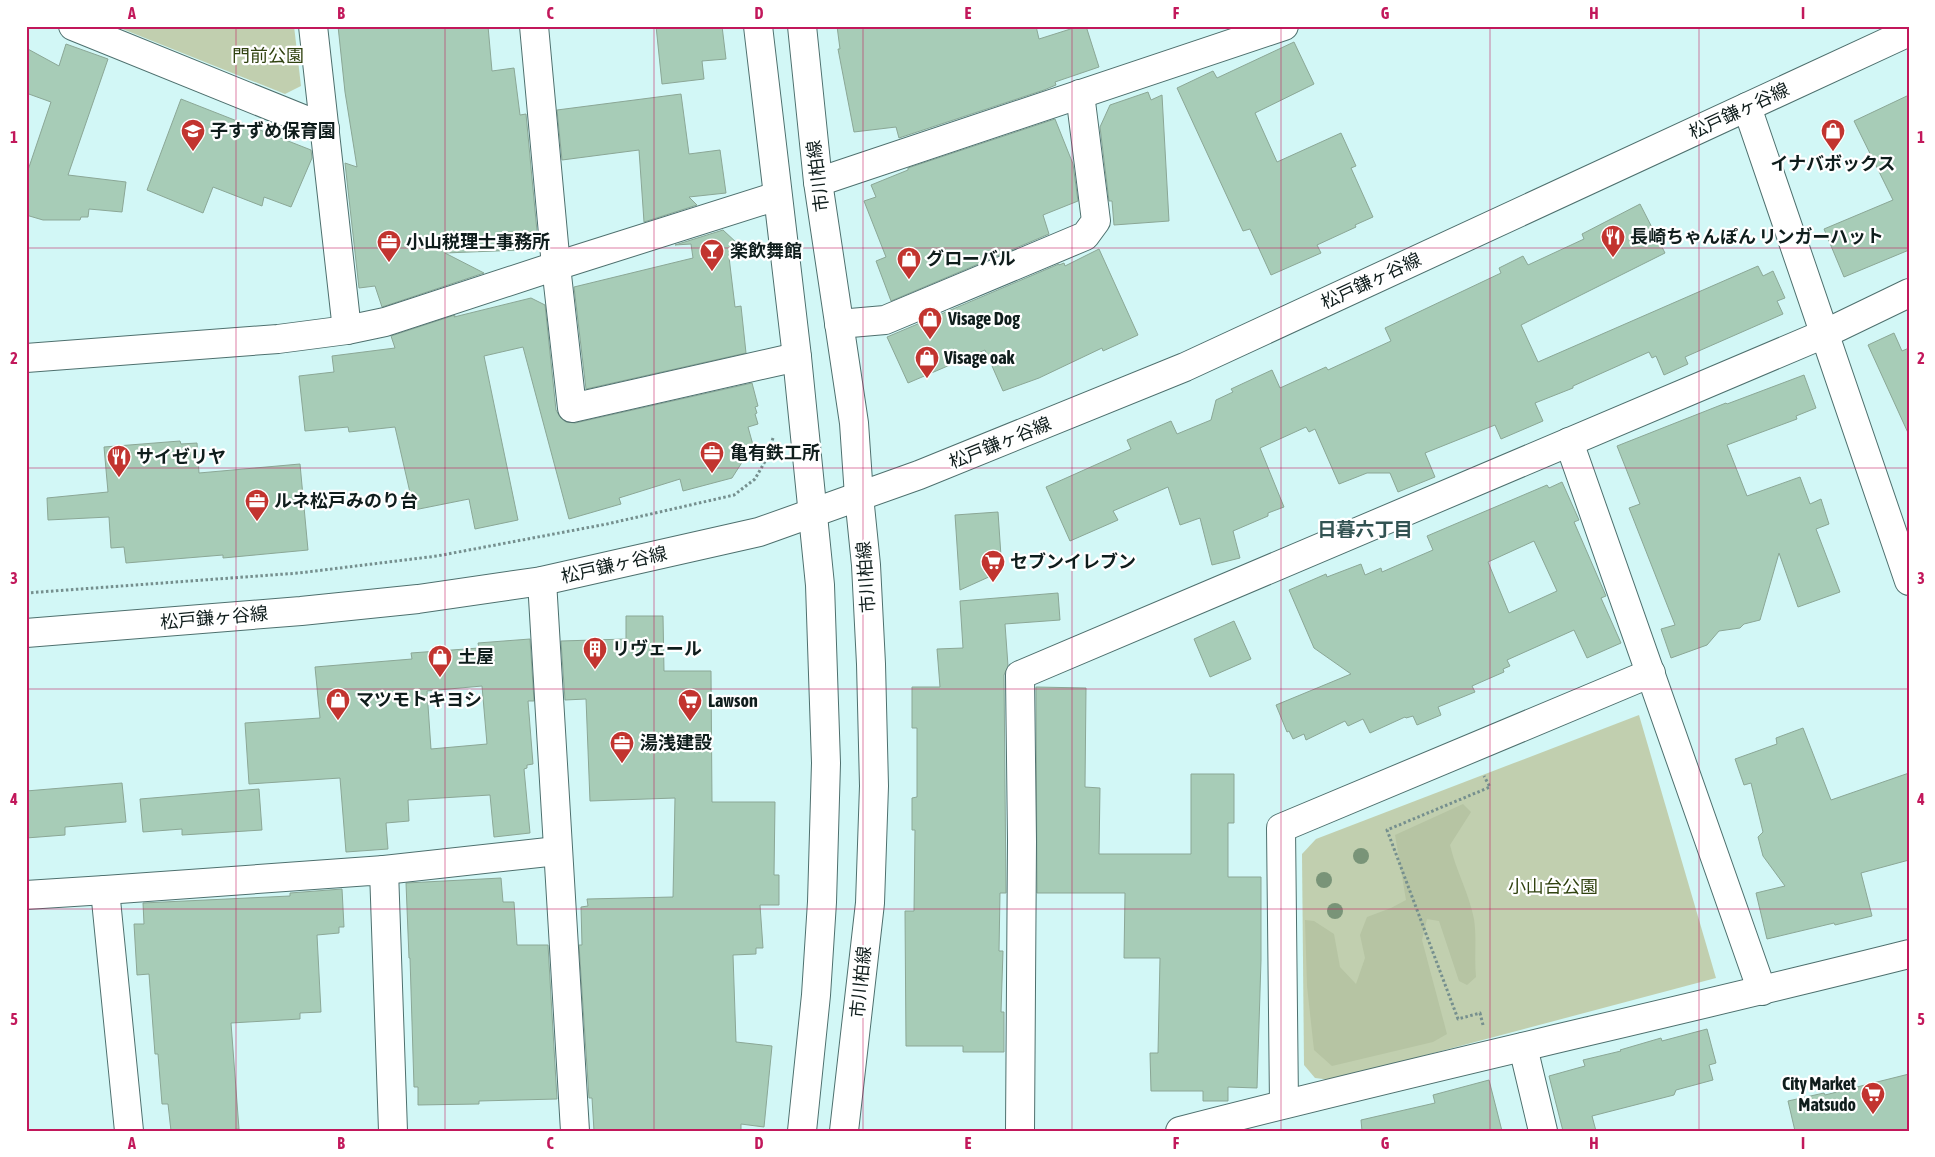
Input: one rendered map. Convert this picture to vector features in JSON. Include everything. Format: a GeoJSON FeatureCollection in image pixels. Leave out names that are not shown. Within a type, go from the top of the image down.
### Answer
{"type":"FeatureCollection","features":[{"type":"Feature","properties":{"kind":"street"},"geometry":{"type":"LineString","coordinates":[[73,26],[325,128]]}},
{"type":"Feature","properties":{"kind":"street"},"geometry":{"type":"LineString","coordinates":[[313,26],[346,330]]}},
{"type":"Feature","properties":{"kind":"street"},"geometry":{"type":"LineString","coordinates":[[534,26],[556,266],[572,408],[796,357]]}},
{"type":"Feature","properties":{"kind":"street"},"geometry":{"type":"LineString","coordinates":[[758,26],[820,585],[826,764],[822,902],[802,1131]]}},
{"type":"Feature","properties":{"kind":"street","name":"市川柏線"},"geometry":{"type":"LineString","coordinates":[[802,26],[818,182],[854,423],[866,565],[874,786],[870,903],[844,1131]]}},
{"type":"Feature","properties":{"kind":"street"},"geometry":{"type":"LineString","coordinates":[[818,182],[1284,26]]}},
{"type":"Feature","properties":{"kind":"street","name":"松戸鎌ヶ谷線"},"geometry":{"type":"LineString","coordinates":[[26,634],[301,611],[418,599],[542,581],[759,532],[967,456],[1185,367],[1909,32]]}},
{"type":"Feature","properties":{"kind":"street"},"geometry":{"type":"LineString","coordinates":[[839,324],[885,320],[1085,236],[1096,221],[1080,94]]}},
{"type":"Feature","properties":{"kind":"street"},"geometry":{"type":"LineString","coordinates":[[1747,107],[1824,334],[1904,553],[1909,581]]}},
{"type":"Feature","properties":{"kind":"street"},"geometry":{"type":"LineString","coordinates":[[26,358],[278,339],[346,330],[384,322],[777,196]]}},
{"type":"Feature","properties":{"kind":"street"},"geometry":{"type":"LineString","coordinates":[[1020,1131],[1022,841],[1020,674],[1824,334],[1909,293]]}},
{"type":"Feature","properties":{"kind":"street"},"geometry":{"type":"LineString","coordinates":[[1570,442],[1762,991]]}},
{"type":"Feature","properties":{"kind":"street"},"geometry":{"type":"LineString","coordinates":[[542,581],[575,1131]]}},
{"type":"Feature","properties":{"kind":"street"},"geometry":{"type":"LineString","coordinates":[[1284,1104],[1281,828],[1651,673]]}},
{"type":"Feature","properties":{"kind":"street"},"geometry":{"type":"LineString","coordinates":[[26,895],[384,870],[557,851]]}},
{"type":"Feature","properties":{"kind":"street"},"geometry":{"type":"LineString","coordinates":[[384,870],[393,1131]]}},
{"type":"Feature","properties":{"kind":"street"},"geometry":{"type":"LineString","coordinates":[[105,890],[129,1131]]}},
{"type":"Feature","properties":{"kind":"street"},"geometry":{"type":"LineString","coordinates":[[1180,1131],[1284,1104],[1762,991],[1909,954]]}},
{"type":"Feature","properties":{"kind":"street"},"geometry":{"type":"LineString","coordinates":[[1523,1047],[1543,1131]]}},
{"type":"Feature","properties":{"kind":"path"},"geometry":{"type":"LineString","coordinates":[[26,593],[299,573],[437,556],[607,524],[734,495],[755,478],[767,458],[775,433]]}},
{"type":"Feature","properties":{"kind":"path"},"geometry":{"type":"LineString","coordinates":[[1472,748],[1490,787],[1386,830],[1458,1019],[1480,1013],[1490,1055]]}},
{"type":"Feature","properties":{"kind":"green space","name":"門前公園"},"geometry":{"type":"Polygon","coordinates":[[[115,26],[294,26],[301,86],[285,94],[115,26]]]}},
{"type":"Feature","properties":{"kind":"green space","name":"小山台公園"},"geometry":{"type":"Polygon","coordinates":[[[1639,715],[1716,978],[1332,1080],[1315,1078],[1304,1065],[1302,854],[1316,839],[1639,715]]]}},
{"type":"Feature","properties":{"kind":"green space"},"geometry":{"type":"Polygon","coordinates":[[[1463,804],[1471,812],[1450,845],[1474,919],[1476,977],[1467,985],[1459,981],[1439,921],[1427,919],[1422,940],[1447,1034],[1433,1042],[1332,1066],[1314,1050],[1307,986],[1305,920],[1314,921],[1334,934],[1340,967],[1356,984],[1365,958],[1360,935],[1367,917],[1406,900],[1395,835],[1463,804]]]}},
{"type":"Feature","properties":{"kind":"building"},"geometry":{"type":"Polygon","coordinates":[[[338,26],[488,26],[492,71],[514,68],[520,115],[526,114],[538,242],[521,244],[521,250],[445,253],[484,273],[382,307],[375,286],[359,288],[345,163],[357,167],[345,92],[338,26]]]}},
{"type":"Feature","properties":{"kind":"building"},"geometry":{"type":"Polygon","coordinates":[[[656,26],[722,26],[726,59],[702,61],[704,79],[662,84],[656,26]]]}},
{"type":"Feature","properties":{"kind":"building"},"geometry":{"type":"Polygon","coordinates":[[[837,26],[1036,26],[1039,39],[1080,26],[1086,26],[1099,67],[1055,82],[1056,85],[1044,90],[899,138],[896,127],[854,132],[838,49],[840,49],[837,26]]]}},
{"type":"Feature","properties":{"kind":"building"},"geometry":{"type":"Polygon","coordinates":[[[1294,42],[1314,84],[1255,113],[1277,162],[1341,133],[1356,166],[1351,168],[1373,217],[1317,245],[1321,253],[1271,275],[1250,229],[1243,231],[1177,88],[1213,71],[1217,78],[1294,42]]]}},
{"type":"Feature","properties":{"kind":"building"},"geometry":{"type":"Polygon","coordinates":[[[66,44],[108,59],[68,175],[126,182],[122,212],[89,209],[88,217],[81,217],[80,220],[43,220],[26,215],[26,176],[51,102],[26,93],[26,48],[59,66],[66,44]]]}},
{"type":"Feature","properties":{"kind":"building"},"geometry":{"type":"Polygon","coordinates":[[[1148,92],[1151,100],[1162,95],[1169,221],[1114,225],[1112,201],[1109,201],[1100,127],[1110,105],[1148,92]]]}},
{"type":"Feature","properties":{"kind":"building"},"geometry":{"type":"Polygon","coordinates":[[[681,94],[689,154],[720,150],[726,193],[689,197],[697,205],[644,222],[639,150],[562,160],[557,110],[681,94]]]}},
{"type":"Feature","properties":{"kind":"building"},"geometry":{"type":"Polygon","coordinates":[[[1909,95],[1909,250],[1844,277],[1824,229],[1893,200],[1854,121],[1909,95]]]}},
{"type":"Feature","properties":{"kind":"building"},"geometry":{"type":"Polygon","coordinates":[[[181,99],[311,150],[312,158],[291,207],[264,197],[262,206],[213,187],[203,213],[147,190],[181,99]]]}},
{"type":"Feature","properties":{"kind":"building"},"geometry":{"type":"Polygon","coordinates":[[[1055,119],[1073,164],[1078,201],[1043,215],[1049,234],[891,301],[876,261],[886,257],[864,201],[876,197],[871,185],[908,170],[908,168],[1055,119]]]}},
{"type":"Feature","properties":{"kind":"building"},"geometry":{"type":"Polygon","coordinates":[[[1640,204],[1665,253],[1521,325],[1538,362],[1758,266],[1763,276],[1773,271],[1785,298],[1777,301],[1783,314],[1685,357],[1688,364],[1664,375],[1656,356],[1652,358],[1649,352],[1573,386],[1573,388],[1535,403],[1543,421],[1501,439],[1495,425],[1425,453],[1435,477],[1398,492],[1390,473],[1367,473],[1339,484],[1315,429],[1309,432],[1306,427],[1260,448],[1284,507],[1233,531],[1240,558],[1212,565],[1200,518],[1180,525],[1168,487],[1113,511],[1118,520],[1070,541],[1046,487],[1131,449],[1127,440],[1171,421],[1177,434],[1211,420],[1216,400],[1233,392],[1231,389],[1272,370],[1280,388],[1326,367],[1328,370],[1391,341],[1385,328],[1501,273],[1499,268],[1523,256],[1528,265],[1584,239],[1582,234],[1640,204]]]}},
{"type":"Feature","properties":{"kind":"building"},"geometry":{"type":"Polygon","coordinates":[[[723,230],[738,244],[729,257],[735,307],[741,306],[746,353],[586,389],[574,287],[693,258],[691,244],[675,245],[723,230]]]}},
{"type":"Feature","properties":{"kind":"building"},"geometry":{"type":"Polygon","coordinates":[[[1099,249],[1138,335],[1103,351],[1102,348],[1039,378],[1003,391],[985,350],[908,383],[887,337],[1059,264],[1064,263],[1065,266],[1099,249]]]}},
{"type":"Feature","properties":{"kind":"building"},"geometry":{"type":"Polygon","coordinates":[[[531,298],[545,305],[556,410],[566,422],[575,423],[752,383],[758,406],[755,407],[757,413],[755,414],[758,424],[748,427],[753,445],[732,478],[683,491],[680,479],[619,498],[621,504],[569,519],[523,347],[484,356],[518,520],[475,529],[469,499],[414,510],[395,427],[349,432],[348,427],[305,431],[299,376],[334,372],[332,356],[395,348],[391,336],[455,315],[454,317],[531,298]]]}},
{"type":"Feature","properties":{"kind":"building"},"geometry":{"type":"Polygon","coordinates":[[[1894,333],[1902,351],[1909,348],[1909,435],[1868,345],[1894,333]]]}},
{"type":"Feature","properties":{"kind":"building"},"geometry":{"type":"Polygon","coordinates":[[[1804,375],[1816,408],[1796,416],[1797,419],[1727,445],[1747,496],[1800,477],[1810,504],[1821,499],[1829,524],[1816,529],[1840,592],[1798,607],[1779,553],[1760,620],[1744,624],[1740,628],[1719,631],[1707,645],[1671,658],[1661,629],[1675,625],[1629,508],[1640,504],[1617,446],[1726,403],[1804,375]]]}},
{"type":"Feature","properties":{"kind":"building"},"geometry":{"type":"Polygon","coordinates":[[[180,441],[181,444],[197,443],[199,473],[300,464],[308,550],[223,558],[223,555],[126,563],[124,547],[111,548],[109,517],[48,520],[47,498],[108,492],[104,447],[180,441]]]}},
{"type":"Feature","properties":{"kind":"building"},"geometry":{"type":"Polygon","coordinates":[[[1562,482],[1579,520],[1574,522],[1606,596],[1601,598],[1621,643],[1587,658],[1574,630],[1507,660],[1510,666],[1503,669],[1504,672],[1472,686],[1475,692],[1438,707],[1441,715],[1417,725],[1413,716],[1405,717],[1370,733],[1363,719],[1348,726],[1345,721],[1306,740],[1304,734],[1293,739],[1289,731],[1287,732],[1276,705],[1351,674],[1314,648],[1289,590],[1326,574],[1327,577],[1361,564],[1365,575],[1381,568],[1382,572],[1433,550],[1427,536],[1547,485],[1549,488],[1562,482]],[[1534,541],[1488,562],[1509,613],[1557,591],[1534,541]]]}},
{"type":"Feature","properties":{"kind":"building"},"geometry":{"type":"Polygon","coordinates":[[[998,512],[1002,571],[960,590],[955,515],[998,512]]]}},
{"type":"Feature","properties":{"kind":"building"},"geometry":{"type":"Polygon","coordinates":[[[1058,593],[1060,620],[1005,624],[1008,666],[1004,675],[1006,893],[1000,893],[999,951],[1003,951],[1001,1012],[1004,1012],[1004,1052],[963,1052],[963,1046],[906,1046],[905,911],[914,911],[915,830],[912,830],[912,798],[917,797],[917,728],[912,728],[912,687],[940,687],[937,649],[963,648],[960,601],[1058,593]]]}},
{"type":"Feature","properties":{"kind":"building"},"geometry":{"type":"Polygon","coordinates":[[[626,616],[663,616],[664,671],[711,671],[712,802],[775,802],[774,875],[779,875],[779,905],[760,905],[763,948],[756,948],[756,954],[733,955],[736,1042],[772,1046],[764,1127],[741,1124],[741,1131],[594,1131],[592,1098],[589,1098],[579,945],[582,945],[581,907],[588,906],[587,899],[673,897],[675,798],[590,801],[586,699],[565,700],[561,641],[626,639],[626,616]]]}},
{"type":"Feature","properties":{"kind":"building"},"geometry":{"type":"Polygon","coordinates":[[[1234,621],[1251,659],[1210,677],[1194,639],[1234,621]]]}},
{"type":"Feature","properties":{"kind":"building"},"geometry":{"type":"Polygon","coordinates":[[[530,639],[534,701],[528,701],[533,764],[527,765],[527,768],[524,769],[530,833],[494,837],[490,795],[408,800],[409,821],[386,823],[388,849],[346,852],[340,778],[249,784],[245,723],[320,718],[315,667],[412,659],[411,653],[479,648],[478,643],[530,639]],[[482,686],[427,691],[431,749],[487,744],[482,686]]]}},
{"type":"Feature","properties":{"kind":"building"},"geometry":{"type":"Polygon","coordinates":[[[1036,687],[1086,688],[1085,787],[1100,788],[1099,854],[1191,854],[1191,774],[1234,774],[1234,823],[1228,823],[1228,877],[1261,877],[1261,960],[1257,1088],[1228,1087],[1228,1101],[1203,1101],[1203,1091],[1151,1091],[1150,1053],[1158,1053],[1160,958],[1124,958],[1125,893],[1037,893],[1036,687]]]}},
{"type":"Feature","properties":{"kind":"building"},"geometry":{"type":"Polygon","coordinates":[[[1803,728],[1831,800],[1909,773],[1909,860],[1861,873],[1872,916],[1767,939],[1756,893],[1785,886],[1763,856],[1758,837],[1763,832],[1751,783],[1744,785],[1735,759],[1777,744],[1776,738],[1803,728]]]}},
{"type":"Feature","properties":{"kind":"building"},"geometry":{"type":"Polygon","coordinates":[[[122,783],[126,822],[65,827],[65,835],[26,838],[26,791],[122,783]]]}},
{"type":"Feature","properties":{"kind":"building"},"geometry":{"type":"Polygon","coordinates":[[[259,789],[262,830],[182,835],[182,829],[143,832],[140,799],[259,789]]]}},
{"type":"Feature","properties":{"kind":"building"},"geometry":{"type":"Polygon","coordinates":[[[501,878],[503,902],[514,902],[517,945],[548,945],[557,1099],[479,1101],[479,1104],[418,1105],[418,1087],[414,1087],[406,883],[501,878]]]}},
{"type":"Feature","properties":{"kind":"building"},"geometry":{"type":"Polygon","coordinates":[[[342,889],[344,927],[339,927],[339,933],[317,935],[321,1012],[300,1013],[300,1019],[231,1023],[239,1129],[171,1131],[168,1104],[162,1104],[158,1054],[155,1054],[149,974],[137,975],[134,924],[144,924],[143,903],[290,896],[290,893],[342,889]]]}},
{"type":"Feature","properties":{"kind":"building"},"geometry":{"type":"Polygon","coordinates":[[[1707,1029],[1716,1063],[1709,1065],[1713,1080],[1676,1090],[1674,1095],[1592,1116],[1596,1131],[1563,1131],[1549,1076],[1585,1066],[1583,1060],[1621,1051],[1661,1038],[1662,1041],[1707,1029]]]}},
{"type":"Feature","properties":{"kind":"building"},"geometry":{"type":"Polygon","coordinates":[[[1909,1074],[1909,1131],[1795,1131],[1788,1101],[1824,1093],[1825,1095],[1909,1074]]]}},
{"type":"Feature","properties":{"kind":"building"},"geometry":{"type":"Polygon","coordinates":[[[1489,1080],[1502,1131],[1362,1131],[1361,1120],[1435,1103],[1433,1095],[1489,1080]]]}},
{"type":"Feature","properties":{"kind":"place","name":"子すずめ保育園"},"geometry":{"type":"Point","coordinates":[193,152]}},
{"type":"Feature","properties":{"kind":"place","name":"イナバボックス"},"geometry":{"type":"Point","coordinates":[1833,152]}},
{"type":"Feature","properties":{"kind":"place","name":"長崎ちゃんぽん リンガーハット"},"geometry":{"type":"Point","coordinates":[1613,258]}},
{"type":"Feature","properties":{"kind":"place","name":"小山税理士事務所"},"geometry":{"type":"Point","coordinates":[389,263]}},
{"type":"Feature","properties":{"kind":"place","name":"楽飲舞館"},"geometry":{"type":"Point","coordinates":[712,272]}},
{"type":"Feature","properties":{"kind":"place","name":"グローバル"},"geometry":{"type":"Point","coordinates":[909,280]}},
{"type":"Feature","properties":{"kind":"place","name":"Visage Dog"},"geometry":{"type":"Point","coordinates":[930,340]}},
{"type":"Feature","properties":{"kind":"place","name":"Visage oak"},"geometry":{"type":"Point","coordinates":[927,379]}},
{"type":"Feature","properties":{"kind":"place","name":"亀有鉄工所"},"geometry":{"type":"Point","coordinates":[712,474]}},
{"type":"Feature","properties":{"kind":"place","name":"サイゼリヤ"},"geometry":{"type":"Point","coordinates":[119,478]}},
{"type":"Feature","properties":{"kind":"place","name":"ルネ松戸みのり台"},"geometry":{"type":"Point","coordinates":[257,522]}},
{"type":"Feature","properties":{"kind":"place","name":"セブンイレブン"},"geometry":{"type":"Point","coordinates":[993,583]}},
{"type":"Feature","properties":{"kind":"place","name":"リヴェール"},"geometry":{"type":"Point","coordinates":[595,670]}},
{"type":"Feature","properties":{"kind":"place","name":"土屋"},"geometry":{"type":"Point","coordinates":[440,678]}},
{"type":"Feature","properties":{"kind":"place","name":"マツモトキヨシ"},"geometry":{"type":"Point","coordinates":[338,721]}},
{"type":"Feature","properties":{"kind":"place","name":"Lawson"},"geometry":{"type":"Point","coordinates":[690,722]}},
{"type":"Feature","properties":{"kind":"place","name":"湯浅建設"},"geometry":{"type":"Point","coordinates":[622,764]}},
{"type":"Feature","properties":{"kind":"place","name":"City Market Matsudo"},"geometry":{"type":"Point","coordinates":[1873,1115]}},
{"type":"Feature","properties":{"kind":"district","name":"日暮六丁目"},"geometry":{"type":"Point","coordinates":[1365,529]}}]}
